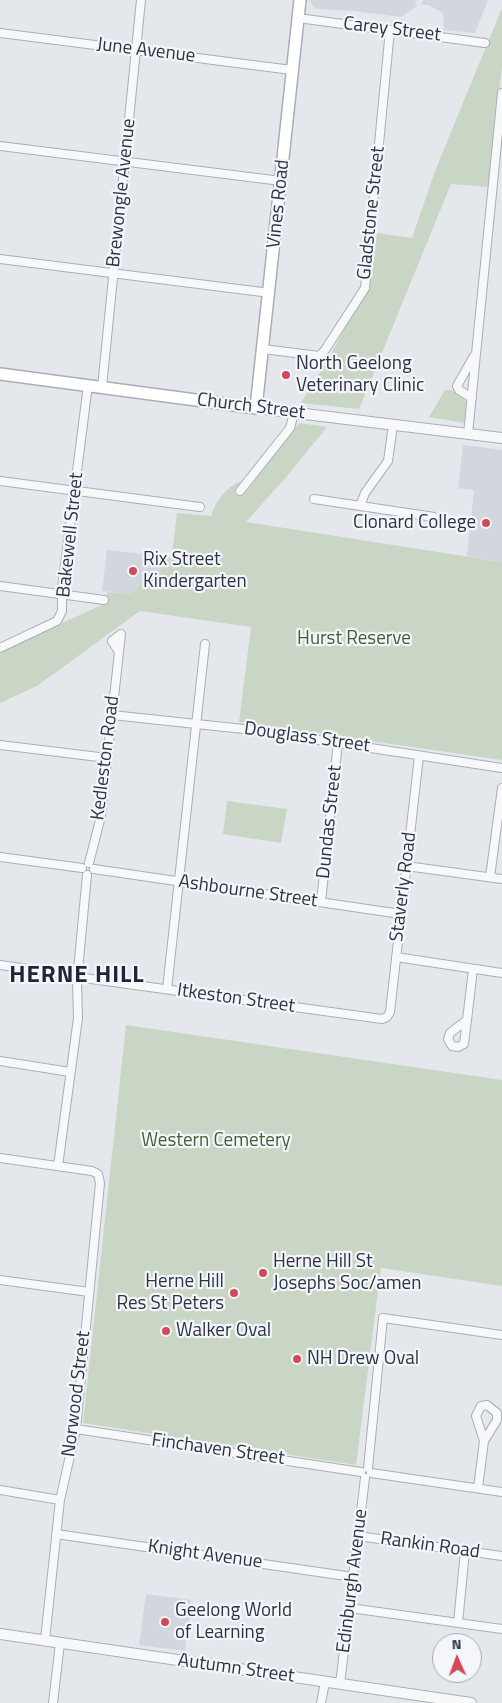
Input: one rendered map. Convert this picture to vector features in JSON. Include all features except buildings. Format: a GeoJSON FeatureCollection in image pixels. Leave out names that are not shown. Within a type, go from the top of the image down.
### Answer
{"type":"FeatureCollection","features":[{"type":"Feature","properties":{"kind":"main road","name":"Vines Road"},"geometry":{"type":"LineString","coordinates":[[256,408],[264,349],[300,0]]}},
{"type":"Feature","properties":{"kind":"main road","name":"Church Street"},"geometry":{"type":"LineString","coordinates":[[0,374],[256,408]]}},
{"type":"Feature","properties":{"kind":"street","name":"Brewongle Avenue"},"geometry":{"type":"LineString","coordinates":[[102,387],[141,0]]}},
{"type":"Feature","properties":{"kind":"street","name":"Carey Street"},"geometry":{"type":"LineString","coordinates":[[298,18],[486,43]]}},
{"type":"Feature","properties":{"kind":"street","name":"Gladstone Street"},"geometry":{"type":"LineString","coordinates":[[264,349],[319,356],[325,350],[365,288],[390,30]]}},
{"type":"Feature","properties":{"kind":"street","name":"June Avenue"},"geometry":{"type":"LineString","coordinates":[[0,33],[292,70]]}},
{"type":"Feature","properties":{"kind":"street"},"geometry":{"type":"LineString","coordinates":[[468,434],[502,93]]}},
{"type":"Feature","properties":{"kind":"street"},"geometry":{"type":"LineString","coordinates":[[0,146],[281,181]]}},
{"type":"Feature","properties":{"kind":"street"},"geometry":{"type":"LineString","coordinates":[[0,259],[270,293]]}},
{"type":"Feature","properties":{"kind":"street"},"geometry":{"type":"LineString","coordinates":[[472,398],[459,390],[457,386],[476,352]]}},
{"type":"Feature","properties":{"kind":"street","name":"Bakewell Street"},"geometry":{"type":"LineString","coordinates":[[0,648],[57,622],[62,612],[62,594],[88,385]]}},
{"type":"Feature","properties":{"kind":"street","name":"Church Street"},"geometry":{"type":"LineString","coordinates":[[256,408],[502,438]]}},
{"type":"Feature","properties":{"kind":"street"},"geometry":{"type":"LineString","coordinates":[[240,491],[290,428],[294,412]]}},
{"type":"Feature","properties":{"kind":"street"},"geometry":{"type":"LineString","coordinates":[[360,506],[365,493],[388,461],[393,425]]}},
{"type":"Feature","properties":{"kind":"street"},"geometry":{"type":"LineString","coordinates":[[0,481],[200,507]]}},
{"type":"Feature","properties":{"kind":"street"},"geometry":{"type":"LineString","coordinates":[[314,499],[434,516]]}},
{"type":"Feature","properties":{"kind":"street"},"geometry":{"type":"LineString","coordinates":[[0,586],[104,600]]}},
{"type":"Feature","properties":{"kind":"street"},"geometry":{"type":"LineString","coordinates":[[167,989],[205,644]]}},
{"type":"Feature","properties":{"kind":"street","name":"Kedleston Road"},"geometry":{"type":"LineString","coordinates":[[88,867],[100,816],[119,652]]}},
{"type":"Feature","properties":{"kind":"street","name":"Douglass Street"},"geometry":{"type":"LineString","coordinates":[[112,715],[196,723],[338,742],[502,768]]}},
{"type":"Feature","properties":{"kind":"street","name":"Dundas Street"},"geometry":{"type":"LineString","coordinates":[[321,902],[338,742]]}},
{"type":"Feature","properties":{"kind":"street"},"geometry":{"type":"LineString","coordinates":[[0,745],[107,758]]}},
{"type":"Feature","properties":{"kind":"street","name":"Staverly Road"},"geometry":{"type":"LineString","coordinates":[[387,1017],[390,1012],[419,756]]}},
{"type":"Feature","properties":{"kind":"street"},"geometry":{"type":"LineString","coordinates":[[490,877],[502,788]]}},
{"type":"Feature","properties":{"kind":"street","name":"Ashbourne Street"},"geometry":{"type":"LineString","coordinates":[[0,857],[88,867],[401,914]]}},
{"type":"Feature","properties":{"kind":"street"},"geometry":{"type":"LineString","coordinates":[[406,866],[502,879]]}},
{"type":"Feature","properties":{"kind":"street"},"geometry":{"type":"LineString","coordinates":[[78,970],[88,875],[93,872],[88,867]]}},
{"type":"Feature","properties":{"kind":"street"},"geometry":{"type":"LineString","coordinates":[[396,957],[502,973]]}},
{"type":"Feature","properties":{"kind":"street"},"geometry":{"type":"LineString","coordinates":[[0,965],[70,975],[78,970]]}},
{"type":"Feature","properties":{"kind":"street"},"geometry":{"type":"LineString","coordinates":[[467,1020],[473,969]]}},
{"type":"Feature","properties":{"kind":"street"},"geometry":{"type":"LineString","coordinates":[[77,983],[84,978],[82,971],[78,970]]}},
{"type":"Feature","properties":{"kind":"street"},"geometry":{"type":"LineString","coordinates":[[70,975],[73,981],[77,983]]}},
{"type":"Feature","properties":{"kind":"street","name":"Itkeston Street"},"geometry":{"type":"LineString","coordinates":[[84,978],[382,1019],[387,1017]]}},
{"type":"Feature","properties":{"kind":"street"},"geometry":{"type":"LineString","coordinates":[[0,1158],[58,1166],[78,1018],[77,983]]}},
{"type":"Feature","properties":{"kind":"street"},"geometry":{"type":"LineString","coordinates":[[0,1061],[70,1072]]}},
{"type":"Feature","properties":{"kind":"street","name":"Norwood Street"},"geometry":{"type":"LineString","coordinates":[[44,1640],[60,1500],[76,1429],[100,1178],[98,1174],[92,1171],[58,1166]]}},
{"type":"Feature","properties":{"kind":"street"},"geometry":{"type":"LineString","coordinates":[[0,1280],[89,1292]]}},
{"type":"Feature","properties":{"kind":"street","name":"Edinburgh Avenue"},"geometry":{"type":"LineString","coordinates":[[340,1684],[383,1318],[502,1336]]}},
{"type":"Feature","properties":{"kind":"street","name":"Finchaven Street"},"geometry":{"type":"LineString","coordinates":[[76,1429],[502,1492]]}},
{"type":"Feature","properties":{"kind":"street"},"geometry":{"type":"LineString","coordinates":[[478,1488],[484,1441]]}},
{"type":"Feature","properties":{"kind":"street"},"geometry":{"type":"LineString","coordinates":[[0,1490],[60,1500]]}},
{"type":"Feature","properties":{"kind":"street","name":"Knight Avenue"},"geometry":{"type":"LineString","coordinates":[[56,1534],[353,1577]]}},
{"type":"Feature","properties":{"kind":"street","name":"Rankin Road"},"geometry":{"type":"LineString","coordinates":[[358,1536],[502,1556]]}},
{"type":"Feature","properties":{"kind":"street"},"geometry":{"type":"LineString","coordinates":[[458,1623],[465,1551]]}},
{"type":"Feature","properties":{"kind":"street"},"geometry":{"type":"LineString","coordinates":[[350,1608],[502,1629]]}},
{"type":"Feature","properties":{"kind":"street","name":"Autumn Street"},"geometry":{"type":"LineString","coordinates":[[0,1634],[436,1700],[471,1703]]}},
{"type":"Feature","properties":{"kind":"street"},"geometry":{"type":"LineString","coordinates":[[53,1703],[60,1642]]}},
{"type":"Feature","properties":{"kind":"street"},"geometry":{"type":"LineString","coordinates":[[321,1703],[324,1682]]}},
{"type":"Feature","properties":{"kind":"shaded area"},"geometry":{"type":"Polygon","coordinates":[[[309,0],[417,0],[415,1],[417,6],[401,17],[354,11],[315,9],[309,0]]]}},
{"type":"Feature","properties":{"kind":"shaded area"},"geometry":{"type":"Polygon","coordinates":[[[423,0],[488,0],[475,33],[444,30],[443,13],[429,5],[422,5],[423,0]]]}},
{"type":"Feature","properties":{"kind":"shaded area","name":"Clonard College"},"geometry":{"type":"Polygon","coordinates":[[[463,445],[502,450],[502,562],[467,556],[474,490],[458,488],[463,445]]]}},
{"type":"Feature","properties":{"kind":"shaded area","name":"Rix Street Kindergarten"},"geometry":{"type":"Polygon","coordinates":[[[107,550],[172,557],[171,562],[129,594],[102,591],[107,550]]]}},
{"type":"Feature","properties":{"kind":"shaded area","name":"Geelong World of Learning"},"geometry":{"type":"Polygon","coordinates":[[[146,1594],[191,1600],[185,1651],[139,1645],[146,1594]]]}},
{"type":"Feature","properties":{"kind":"green space"},"geometry":{"type":"Polygon","coordinates":[[[502,8],[502,66],[489,187],[451,184],[359,409],[301,403],[369,285],[377,233],[412,238],[435,171],[502,8]]]}},
{"type":"Feature","properties":{"kind":"green space"},"geometry":{"type":"Polygon","coordinates":[[[445,390],[452,390],[467,402],[464,423],[429,417],[445,390]]]}},
{"type":"Feature","properties":{"kind":"green space","name":"Hurst Reserve"},"geometry":{"type":"Polygon","coordinates":[[[299,423],[327,427],[246,522],[502,562],[502,760],[239,722],[251,627],[140,611],[37,686],[0,703],[0,651],[102,605],[108,592],[129,594],[171,562],[177,513],[211,516],[222,495],[230,487],[241,481],[236,490],[239,495],[245,493],[299,423]]]}},
{"type":"Feature","properties":{"kind":"green space"},"geometry":{"type":"Polygon","coordinates":[[[227,801],[287,809],[281,843],[223,834],[227,801]]]}},
{"type":"Feature","properties":{"kind":"green space","name":"Western Cemetery"},"geometry":{"type":"Polygon","coordinates":[[[126,1025],[502,1080],[502,1286],[381,1268],[356,1465],[83,1423],[126,1025]]]}},
{"type":"Feature","properties":{"kind":"place","name":"North Geelong Veterinary Clinic"},"geometry":{"type":"Point","coordinates":[286,375]}},
{"type":"Feature","properties":{"kind":"place","name":"Clonard College"},"geometry":{"type":"Point","coordinates":[486,523]}},
{"type":"Feature","properties":{"kind":"place","name":"Rix Street Kindergarten"},"geometry":{"type":"Point","coordinates":[133,571]}},
{"type":"Feature","properties":{"kind":"place","name":"Herne Hill St Josephs Soc/amen"},"geometry":{"type":"Point","coordinates":[263,1273]}},
{"type":"Feature","properties":{"kind":"place","name":"Herne Hill Res St Peters"},"geometry":{"type":"Point","coordinates":[234,1293]}},
{"type":"Feature","properties":{"kind":"place","name":"Walker Oval"},"geometry":{"type":"Point","coordinates":[166,1331]}},
{"type":"Feature","properties":{"kind":"place","name":"NH Drew Oval"},"geometry":{"type":"Point","coordinates":[297,1359]}},
{"type":"Feature","properties":{"kind":"place","name":"Geelong World of Learning"},"geometry":{"type":"Point","coordinates":[165,1622]}},
{"type":"Feature","properties":{"kind":"district","name":"HERNE HILL"},"geometry":{"type":"Point","coordinates":[77,976]}}]}
